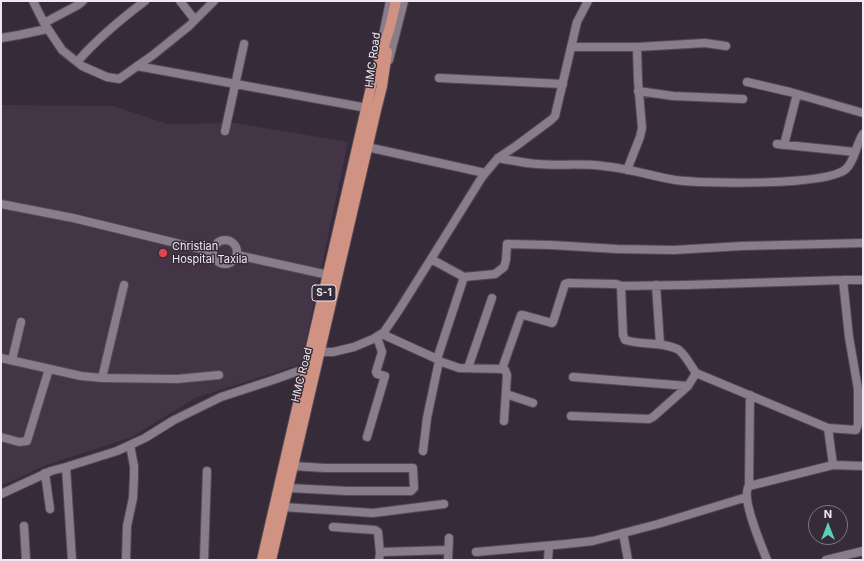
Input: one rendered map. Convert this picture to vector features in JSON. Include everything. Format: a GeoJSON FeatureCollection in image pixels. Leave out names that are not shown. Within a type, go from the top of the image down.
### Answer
{"type":"FeatureCollection","features":[{"type":"Feature","properties":{"kind":"main road","name":"S-1"},"geometry":{"type":"LineString","coordinates":[[390,27],[396,1]]}},
{"type":"Feature","properties":{"kind":"main road","name":"HMC Road"},"geometry":{"type":"LineString","coordinates":[[271,560],[320,352],[333,276],[366,108],[372,83],[390,27]]}},
{"type":"Feature","properties":{"kind":"main road","name":"HMC Road"},"geometry":{"type":"LineString","coordinates":[[262,560],[307,368],[333,276],[382,86],[390,27]]}},
{"type":"Feature","properties":{"kind":"street"},"geometry":{"type":"LineString","coordinates":[[33,1],[45,26],[62,50],[82,66],[107,77],[119,80],[189,26],[214,1]]}},
{"type":"Feature","properties":{"kind":"street"},"geometry":{"type":"LineString","coordinates":[[1,38],[19,35],[45,26],[83,1]]}},
{"type":"Feature","properties":{"kind":"street"},"geometry":{"type":"LineString","coordinates":[[77,62],[87,50],[122,18],[145,1]]}},
{"type":"Feature","properties":{"kind":"street"},"geometry":{"type":"LineString","coordinates":[[180,1],[195,20]]}},
{"type":"Feature","properties":{"kind":"street"},"geometry":{"type":"LineString","coordinates":[[372,83],[390,1]]}},
{"type":"Feature","properties":{"kind":"street"},"geometry":{"type":"LineString","coordinates":[[382,86],[404,1]]}},
{"type":"Feature","properties":{"kind":"street"},"geometry":{"type":"LineString","coordinates":[[320,352],[333,352],[354,347],[380,335],[399,310],[485,173],[498,158],[522,142],[555,116],[577,22],[588,1]]}},
{"type":"Feature","properties":{"kind":"street"},"geometry":{"type":"LineString","coordinates":[[571,47],[637,47],[705,43],[726,46]]}},
{"type":"Feature","properties":{"kind":"street"},"geometry":{"type":"LineString","coordinates":[[225,131],[244,44]]}},
{"type":"Feature","properties":{"kind":"street"},"geometry":{"type":"LineString","coordinates":[[627,170],[642,128],[638,91],[637,47]]}},
{"type":"Feature","properties":{"kind":"street"},"geometry":{"type":"LineString","coordinates":[[137,66],[366,108]]}},
{"type":"Feature","properties":{"kind":"street"},"geometry":{"type":"LineString","coordinates":[[439,78],[563,84]]}},
{"type":"Feature","properties":{"kind":"street"},"geometry":{"type":"LineString","coordinates":[[747,82],[797,94],[863,113]]}},
{"type":"Feature","properties":{"kind":"street"},"geometry":{"type":"LineString","coordinates":[[638,91],[672,96],[743,99]]}},
{"type":"Feature","properties":{"kind":"street"},"geometry":{"type":"LineString","coordinates":[[797,94],[781,144],[855,152]]}},
{"type":"Feature","properties":{"kind":"street"},"geometry":{"type":"LineString","coordinates":[[498,158],[536,164],[603,166],[676,180],[717,183],[796,180],[830,176],[846,169],[852,162],[860,138],[863,134]]}},
{"type":"Feature","properties":{"kind":"street"},"geometry":{"type":"LineString","coordinates":[[367,147],[485,173]]}},
{"type":"Feature","properties":{"kind":"street"},"geometry":{"type":"LineString","coordinates":[[1,204],[73,218],[213,252]]}},
{"type":"Feature","properties":{"kind":"street"},"geometry":{"type":"LineString","coordinates":[[228,240],[236,247],[238,252],[237,255],[234,261],[225,265],[216,260],[213,252],[215,245],[218,242],[228,240]]}},
{"type":"Feature","properties":{"kind":"street"},"geometry":{"type":"LineString","coordinates":[[431,259],[464,277],[495,274],[504,267],[507,244],[674,250],[742,246],[863,243]]}},
{"type":"Feature","properties":{"kind":"street"},"geometry":{"type":"LineString","coordinates":[[237,255],[333,276]]}},
{"type":"Feature","properties":{"kind":"street"},"geometry":{"type":"LineString","coordinates":[[423,451],[427,418],[438,360],[464,277]]}},
{"type":"Feature","properties":{"kind":"street"},"geometry":{"type":"LineString","coordinates":[[621,286],[623,335],[625,340],[674,347],[679,350],[688,360],[696,373],[828,428],[856,430],[858,424],[858,389],[849,337],[842,280]]}},
{"type":"Feature","properties":{"kind":"street"},"geometry":{"type":"LineString","coordinates":[[502,369],[521,315],[552,323],[565,284],[568,283],[616,284],[621,286],[863,280]]}},
{"type":"Feature","properties":{"kind":"street"},"geometry":{"type":"LineString","coordinates":[[102,378],[124,285]]}},
{"type":"Feature","properties":{"kind":"street"},"geometry":{"type":"LineString","coordinates":[[656,285],[660,344]]}},
{"type":"Feature","properties":{"kind":"street"},"geometry":{"type":"LineString","coordinates":[[468,368],[492,298]]}},
{"type":"Feature","properties":{"kind":"street"},"geometry":{"type":"LineString","coordinates":[[12,360],[21,322]]}},
{"type":"Feature","properties":{"kind":"street"},"geometry":{"type":"LineString","coordinates":[[380,335],[459,368],[505,370],[507,375],[504,421]]}},
{"type":"Feature","properties":{"kind":"street"},"geometry":{"type":"LineString","coordinates":[[367,438],[386,376],[377,374],[376,372],[382,352],[380,335]]}},
{"type":"Feature","properties":{"kind":"street"},"geometry":{"type":"LineString","coordinates":[[1,358],[81,376],[102,378],[176,379],[219,375]]}},
{"type":"Feature","properties":{"kind":"street"},"geometry":{"type":"LineString","coordinates":[[1,494],[51,470],[66,467],[117,451],[144,438],[174,420],[221,397],[317,364]]}},
{"type":"Feature","properties":{"kind":"street"},"geometry":{"type":"LineString","coordinates":[[1,437],[19,442],[27,441],[49,369]]}},
{"type":"Feature","properties":{"kind":"street"},"geometry":{"type":"LineString","coordinates":[[572,416],[653,417],[688,386],[696,373]]}},
{"type":"Feature","properties":{"kind":"street"},"geometry":{"type":"LineString","coordinates":[[573,377],[688,386]]}},
{"type":"Feature","properties":{"kind":"street"},"geometry":{"type":"LineString","coordinates":[[506,394],[533,403]]}},
{"type":"Feature","properties":{"kind":"street"},"geometry":{"type":"LineString","coordinates":[[750,395],[748,486],[746,497],[751,518],[767,560]]}},
{"type":"Feature","properties":{"kind":"street"},"geometry":{"type":"LineString","coordinates":[[828,428],[833,465]]}},
{"type":"Feature","properties":{"kind":"street"},"geometry":{"type":"LineString","coordinates":[[126,560],[127,526],[133,498],[134,476],[134,466],[130,445]]}},
{"type":"Feature","properties":{"kind":"street"},"geometry":{"type":"LineString","coordinates":[[748,486],[833,465],[863,466]]}},
{"type":"Feature","properties":{"kind":"street"},"geometry":{"type":"LineString","coordinates":[[288,488],[348,491],[411,490],[414,488],[413,468],[325,468],[293,466]]}},
{"type":"Feature","properties":{"kind":"street"},"geometry":{"type":"LineString","coordinates":[[66,467],[72,560]]}},
{"type":"Feature","properties":{"kind":"street"},"geometry":{"type":"LineString","coordinates":[[204,560],[207,471]]}},
{"type":"Feature","properties":{"kind":"street"},"geometry":{"type":"LineString","coordinates":[[45,473],[50,510]]}},
{"type":"Feature","properties":{"kind":"street"},"geometry":{"type":"LineString","coordinates":[[476,552],[593,541],[658,524],[746,497]]}},
{"type":"Feature","properties":{"kind":"street"},"geometry":{"type":"LineString","coordinates":[[283,507],[373,513],[444,504]]}},
{"type":"Feature","properties":{"kind":"street"},"geometry":{"type":"LineString","coordinates":[[24,526],[26,560]]}},
{"type":"Feature","properties":{"kind":"street"},"geometry":{"type":"LineString","coordinates":[[333,527],[375,530],[378,532],[379,556]]}},
{"type":"Feature","properties":{"kind":"street"},"geometry":{"type":"LineString","coordinates":[[623,533],[628,560]]}},
{"type":"Feature","properties":{"kind":"street"},"geometry":{"type":"LineString","coordinates":[[448,560],[449,538]]}},
{"type":"Feature","properties":{"kind":"street"},"geometry":{"type":"LineString","coordinates":[[548,560],[549,546]]}},
{"type":"Feature","properties":{"kind":"street"},"geometry":{"type":"LineString","coordinates":[[379,556],[383,552],[448,550]]}},
{"type":"Feature","properties":{"kind":"street"},"geometry":{"type":"LineString","coordinates":[[826,560],[863,551]]}},
{"type":"Feature","properties":{"kind":"shaded area","name":"Christian Hospital Taxila"},"geometry":{"type":"Polygon","coordinates":[[[1,105],[113,106],[168,124],[236,123],[348,142],[301,364],[195,398],[132,437],[46,465],[1,486],[1,105]]]}},
{"type":"Feature","properties":{"kind":"place","name":"Christian Hospital Taxila"},"geometry":{"type":"Point","coordinates":[163,253]}}]}
